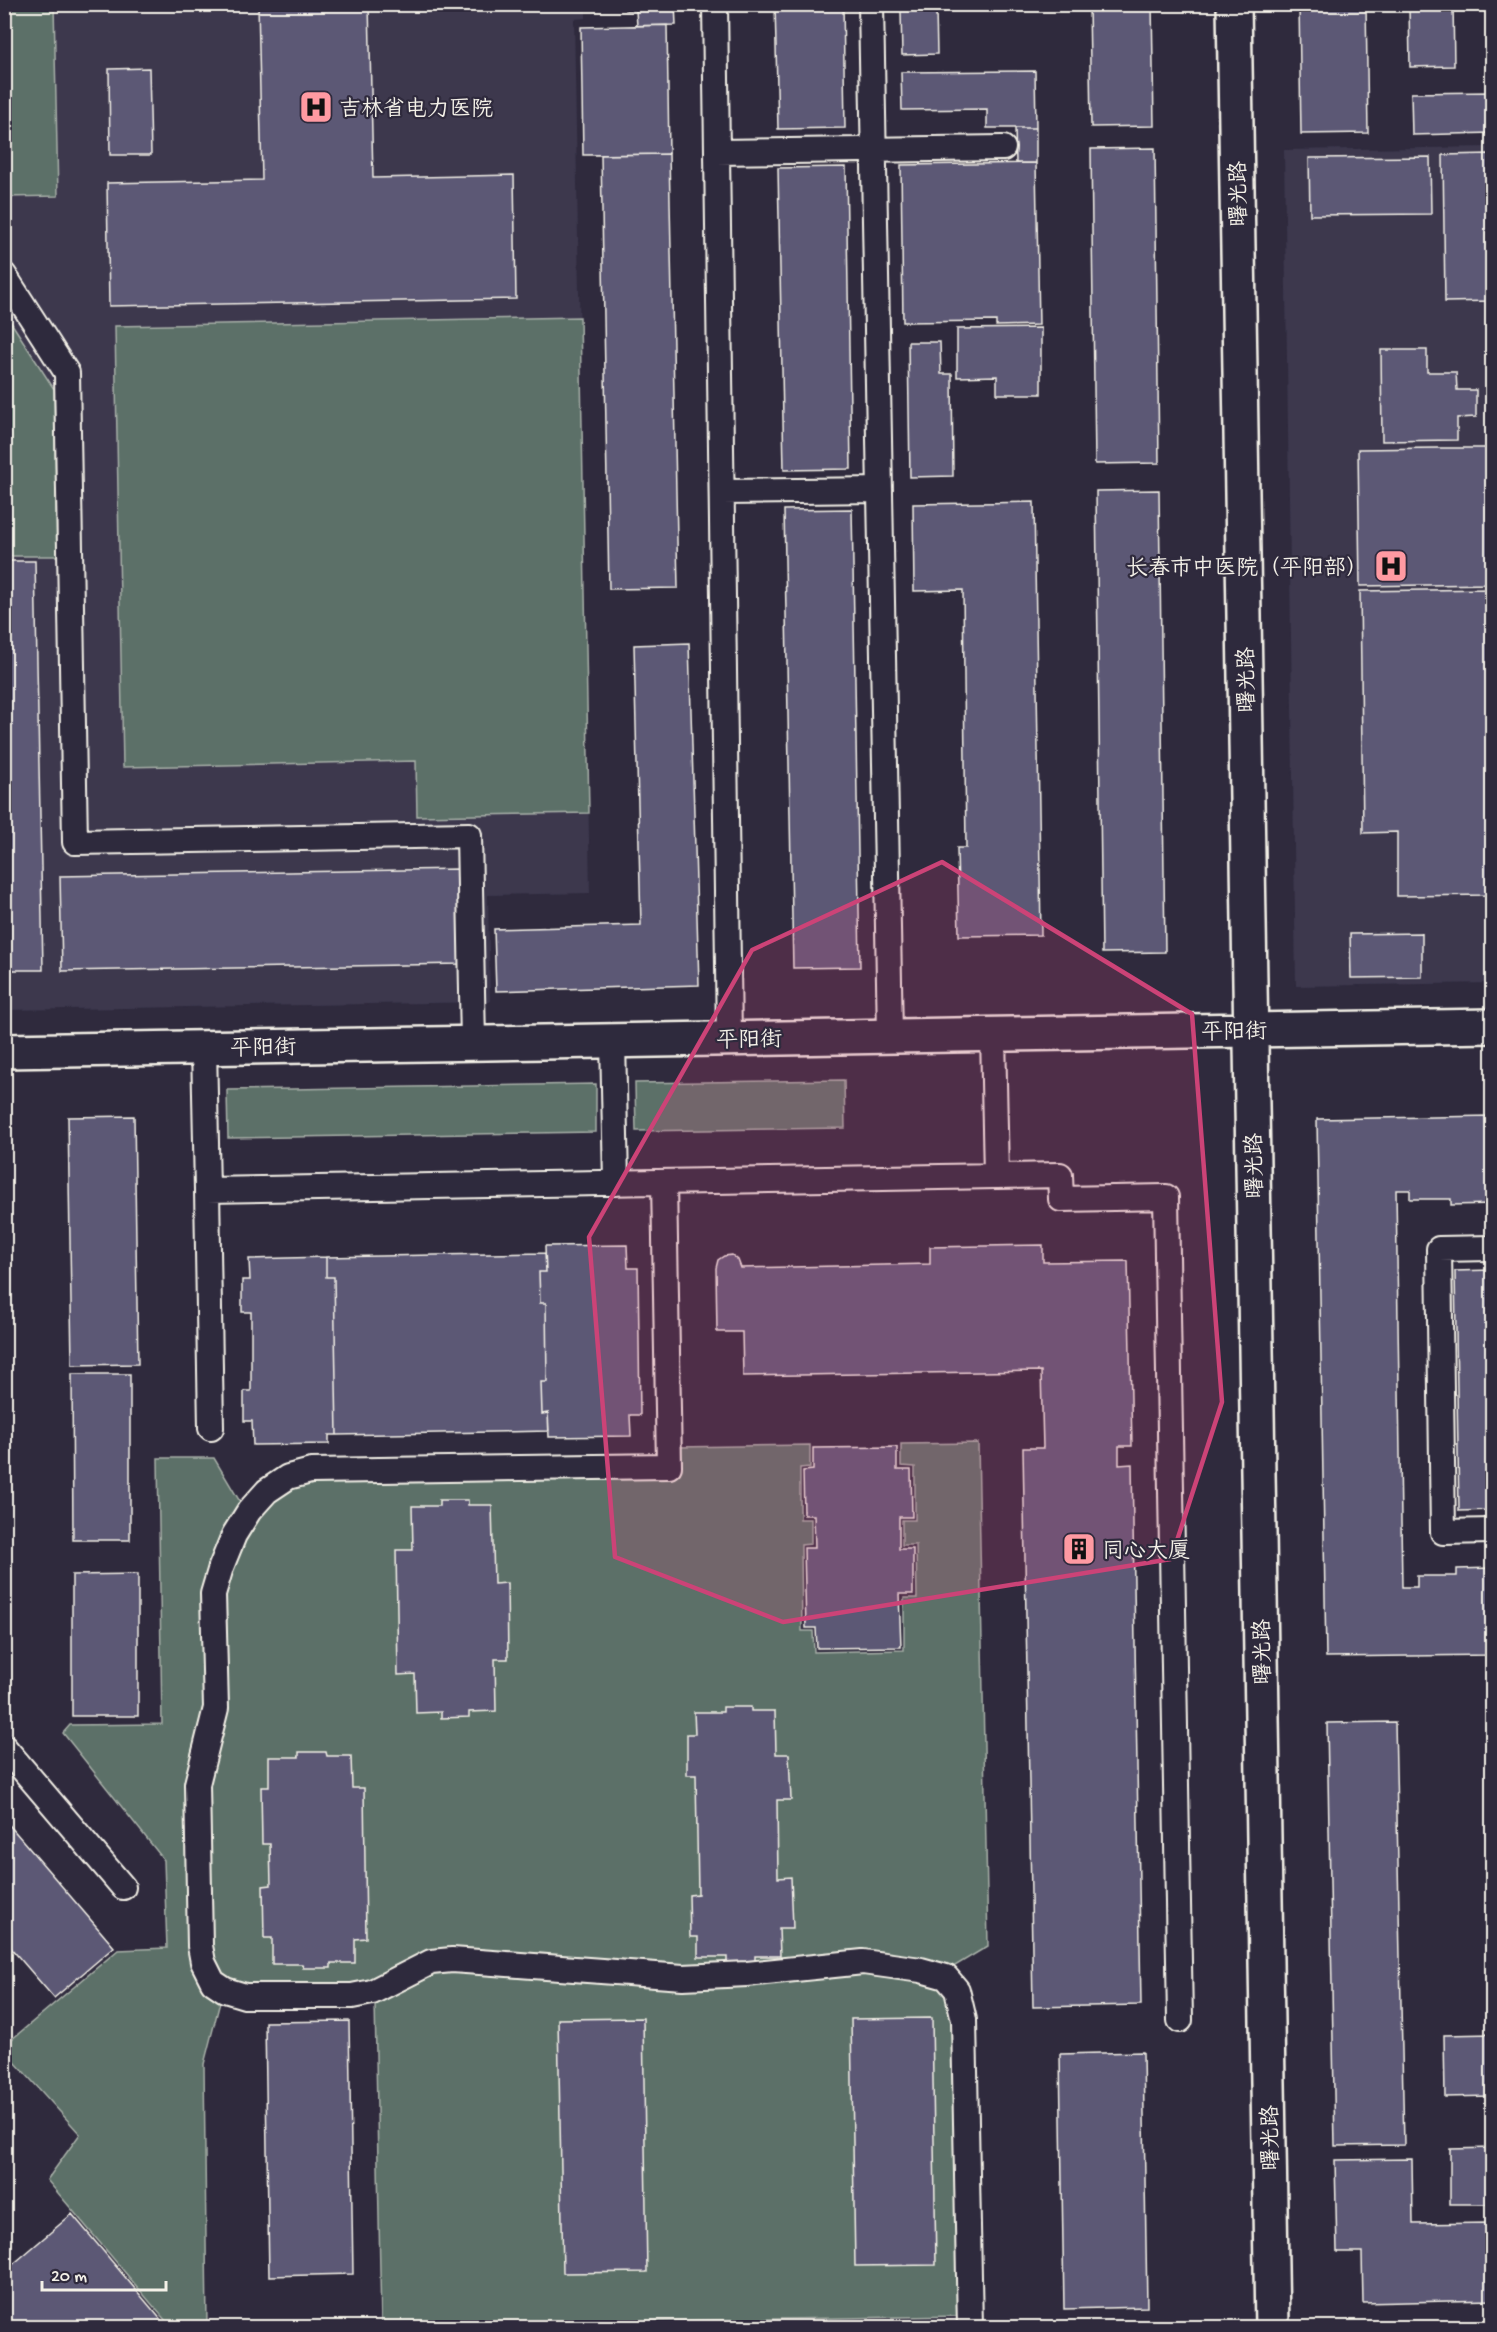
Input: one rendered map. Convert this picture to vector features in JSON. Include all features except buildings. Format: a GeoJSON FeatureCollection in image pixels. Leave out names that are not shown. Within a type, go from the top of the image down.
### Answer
{"type":"FeatureCollection","features":[{"type":"Feature","properties":{"kind":"street","name":"曙光路"},"geometry":{"type":"LineString","coordinates":[[1234,4],[1272,2328]]}},
{"type":"Feature","properties":{"kind":"street","name":"平阳街"},"geometry":{"type":"LineString","coordinates":[[4,1051],[1492,1026]]}},
{"type":"Feature","properties":{"kind":"lane"},"geometry":{"type":"LineString","coordinates":[[715,4],[729,1039]]}},
{"type":"Feature","properties":{"kind":"lane"},"geometry":{"type":"LineString","coordinates":[[871,4],[890,1036]]}},
{"type":"Feature","properties":{"kind":"lane"},"geometry":{"type":"LineString","coordinates":[[717,152],[1003,148]]}},
{"type":"Feature","properties":{"kind":"lane"},"geometry":{"type":"LineString","coordinates":[[4,275],[67,373],[75,842],[469,835],[473,1043]]}},
{"type":"Feature","properties":{"kind":"lane"},"geometry":{"type":"LineString","coordinates":[[722,492],[880,490]]}},
{"type":"Feature","properties":{"kind":"lane"},"geometry":{"type":"LineString","coordinates":[[993,1034],[996,1176]]}},
{"type":"Feature","properties":{"kind":"lane"},"geometry":{"type":"LineString","coordinates":[[613,1040],[616,1183]]}},
{"type":"Feature","properties":{"kind":"lane"},"geometry":{"type":"LineString","coordinates":[[204,1047],[211,1428]]}},
{"type":"Feature","properties":{"kind":"lane"},"geometry":{"type":"LineString","coordinates":[[207,1190],[1060,1175],[1061,1199],[1166,1197],[1180,2020]]}},
{"type":"Feature","properties":{"kind":"lane"},"geometry":{"type":"LineString","coordinates":[[664,1182],[669,1466],[310,1471],[288,1477],[267,1491],[249,1511],[234,1535],[213,1594],[216,1708],[197,1784],[200,1946],[203,1962],[213,1982],[225,1990],[245,1996],[352,1996],[372,1992],[431,1962],[452,1960],[683,1977],[747,1974],[863,1962],[921,1970],[946,1977],[957,1990],[964,2020],[970,2328]]}},
{"type":"Feature","properties":{"kind":"lane"},"geometry":{"type":"LineString","coordinates":[[1492,1248],[1439,1249],[1443,1532],[1492,1531]]}},
{"type":"Feature","properties":{"kind":"lane"},"geometry":{"type":"LineString","coordinates":[[4,1747],[123,1887]]}},
{"type":"Feature","properties":{"kind":"highlighted area"},"geometry":{"type":"Polygon","coordinates":[[[942,862],[1192,1014],[1222,1402],[1171,1559],[783,1622],[615,1557],[589,1237],[752,950],[942,862]]]}},
{"type":"Feature","properties":{"kind":"shaded area"},"geometry":{"type":"Polygon","coordinates":[[[4,5],[586,5],[586,18],[574,19],[590,893],[488,895],[490,1002],[5,1010],[4,5]]]}},
{"type":"Feature","properties":{"kind":"shaded area","name":"长春市中医院（平阳部）"},"geometry":{"type":"Polygon","coordinates":[[[1492,147],[1492,983],[1296,986],[1284,150],[1492,147]]]}},
{"type":"Feature","properties":{"kind":"green space"},"geometry":{"type":"Polygon","coordinates":[[[4,5],[54,5],[58,196],[5,197],[4,5]]]}},
{"type":"Feature","properties":{"kind":"green space"},"geometry":{"type":"Polygon","coordinates":[[[5,313],[54,389],[57,556],[5,556],[5,313]]]}},
{"type":"Feature","properties":{"kind":"green space"},"geometry":{"type":"Polygon","coordinates":[[[580,317],[589,813],[417,816],[416,761],[123,767],[115,326],[580,317]]]}},
{"type":"Feature","properties":{"kind":"green space"},"geometry":{"type":"Polygon","coordinates":[[[844,1080],[845,1128],[636,1131],[635,1083],[844,1080]]]}},
{"type":"Feature","properties":{"kind":"green space"},"geometry":{"type":"Polygon","coordinates":[[[596,1084],[596,1132],[228,1138],[227,1090],[596,1084]]]}},
{"type":"Feature","properties":{"kind":"green space"},"geometry":{"type":"Polygon","coordinates":[[[978,1443],[988,1946],[950,1969],[684,1968],[452,1950],[369,1983],[351,1986],[246,1987],[220,1975],[210,1945],[207,1785],[223,1595],[242,1539],[273,1498],[292,1486],[312,1481],[678,1475],[678,1447],[810,1445],[810,1467],[800,1468],[800,1519],[811,1519],[811,1544],[801,1545],[802,1631],[813,1631],[814,1652],[904,1650],[904,1598],[917,1598],[916,1545],[902,1545],[902,1520],[915,1520],[915,1467],[901,1466],[901,1444],[978,1443]]]}},
{"type":"Feature","properties":{"kind":"green space"},"geometry":{"type":"Polygon","coordinates":[[[158,1458],[214,1458],[242,1505],[226,1531],[207,1707],[191,1947],[221,1998],[204,2064],[207,2327],[171,2327],[47,2180],[80,2134],[5,2051],[5,2045],[118,1950],[167,1948],[164,1860],[63,1733],[70,1725],[162,1724],[158,1458]]]}},
{"type":"Feature","properties":{"kind":"green space"},"geometry":{"type":"Polygon","coordinates":[[[434,1971],[862,1971],[941,1985],[949,1995],[956,2021],[961,2316],[381,2326],[375,2001],[434,1971]]]}},
{"type":"Feature","properties":{"kind":"place","name":"吉林省电力医院"},"geometry":{"type":"Point","coordinates":[316,107]}},
{"type":"Feature","properties":{"kind":"place","name":"长春市中医院（平阳部）"},"geometry":{"type":"Point","coordinates":[1391,566]}},
{"type":"Feature","properties":{"kind":"place","name":"同心大厦"},"geometry":{"type":"Point","coordinates":[1079,1549]}}]}
